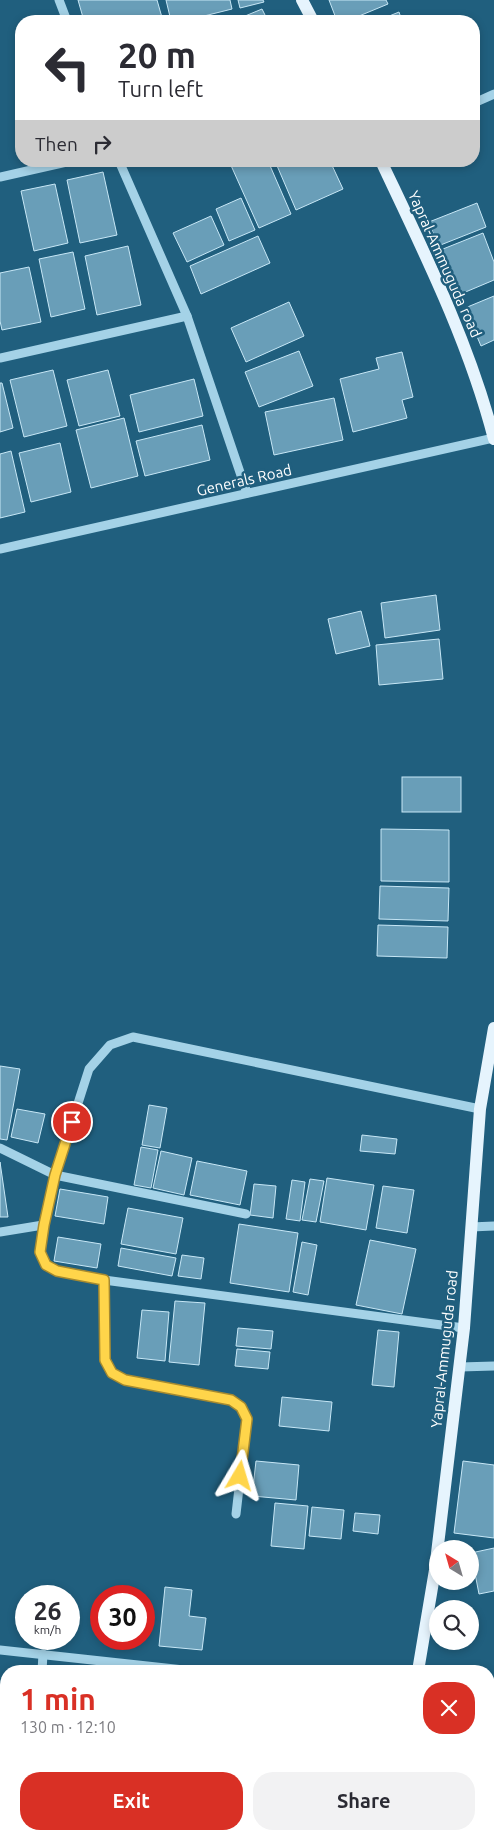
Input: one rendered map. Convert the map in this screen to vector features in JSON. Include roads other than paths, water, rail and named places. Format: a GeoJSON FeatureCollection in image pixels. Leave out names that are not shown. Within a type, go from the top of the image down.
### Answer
{"type":"FeatureCollection","features":[{"type":"Feature","properties":{"kind":"main road"},"geometry":{"type":"LineString","coordinates":[[302,0],[310,15]]}},
{"type":"Feature","properties":{"kind":"main road","name":"Yapral-Ammuguda road"},"geometry":{"type":"LineString","coordinates":[[384,167],[437,280],[478,381],[494,438]]}},
{"type":"Feature","properties":{"kind":"main road","name":"Yapral-Ammuguda road"},"geometry":{"type":"LineString","coordinates":[[419,1665],[434,1570],[460,1367],[480,1109],[489,1080],[494,1028]]}},
{"type":"Feature","properties":{"kind":"street"},"geometry":{"type":"LineString","coordinates":[[60,0],[65,15]]}},
{"type":"Feature","properties":{"kind":"street"},"geometry":{"type":"LineString","coordinates":[[480,100],[494,94]]}},
{"type":"Feature","properties":{"kind":"street"},"geometry":{"type":"LineString","coordinates":[[0,177],[44,167]]}},
{"type":"Feature","properties":{"kind":"street"},"geometry":{"type":"LineString","coordinates":[[122,167],[188,316],[247,493]]}},
{"type":"Feature","properties":{"kind":"street"},"geometry":{"type":"LineString","coordinates":[[0,358],[188,316]]}},
{"type":"Feature","properties":{"kind":"street","name":"Generals Road"},"geometry":{"type":"LineString","coordinates":[[0,549],[494,438]]}},
{"type":"Feature","properties":{"kind":"street"},"geometry":{"type":"LineString","coordinates":[[464,1328],[104,1280],[57,1271],[46,1265],[40,1252],[55,1175],[89,1069],[110,1045],[133,1037],[480,1109]]}},
{"type":"Feature","properties":{"kind":"street"},"geometry":{"type":"LineString","coordinates":[[0,1148],[55,1175],[246,1214]]}},
{"type":"Feature","properties":{"kind":"street"},"geometry":{"type":"LineString","coordinates":[[0,1232],[44,1225]]}},
{"type":"Feature","properties":{"kind":"street"},"geometry":{"type":"LineString","coordinates":[[471,1227],[494,1226]]}},
{"type":"Feature","properties":{"kind":"street"},"geometry":{"type":"LineString","coordinates":[[104,1280],[105,1360],[112,1373],[125,1380],[231,1400],[241,1407],[247,1419],[236,1514]]}},
{"type":"Feature","properties":{"kind":"street"},"geometry":{"type":"LineString","coordinates":[[460,1367],[494,1366]]}},
{"type":"Feature","properties":{"kind":"street"},"geometry":{"type":"LineString","coordinates":[[0,1650],[44,1654],[120,1665]]}},
{"type":"Feature","properties":{"kind":"street"},"geometry":{"type":"LineString","coordinates":[[43,1665],[44,1654]]}}]}
